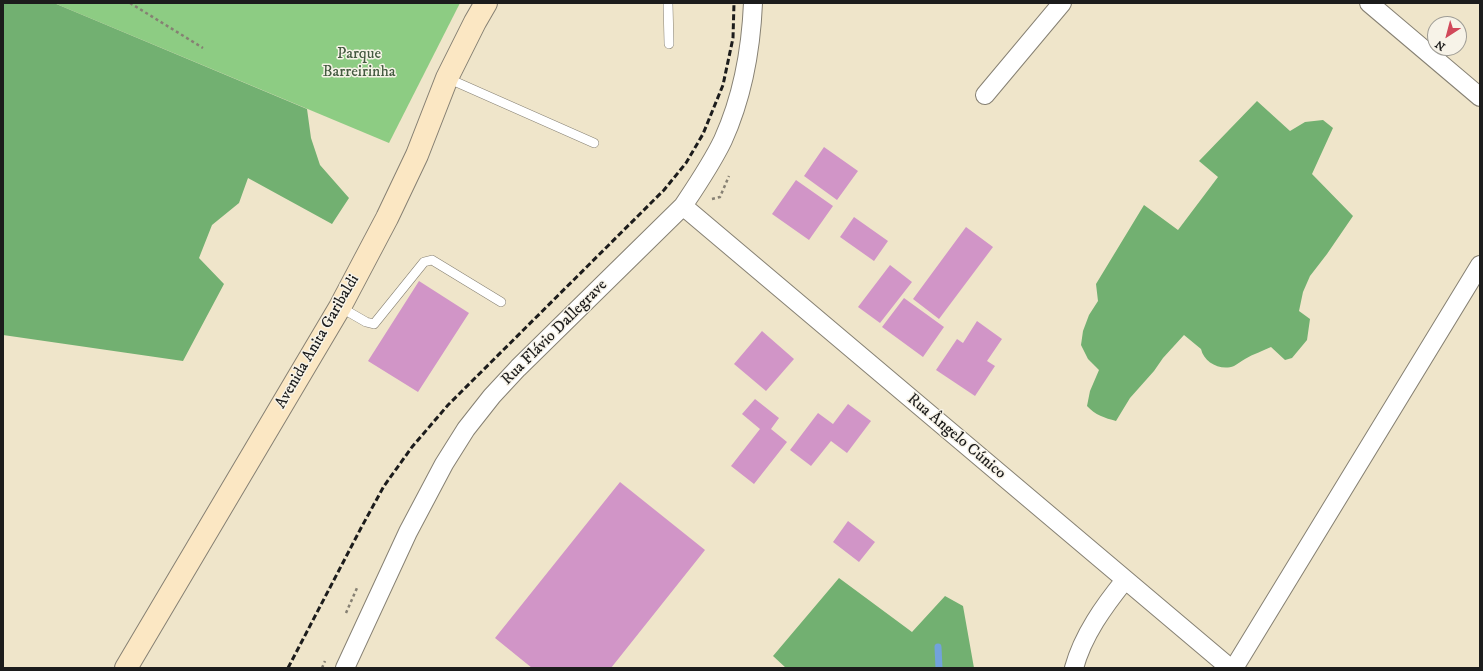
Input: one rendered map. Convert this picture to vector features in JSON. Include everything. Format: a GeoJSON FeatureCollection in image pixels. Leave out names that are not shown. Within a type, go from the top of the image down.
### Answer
{"type":"FeatureCollection","features":[{"type":"Feature","properties":{"kind":"main road","name":"Avenida Anita Garibaldi"},"geometry":{"type":"LineString","coordinates":[[126,668],[340,307],[404,183],[447,78],[474,22],[486,3]]}},
{"type":"Feature","properties":{"kind":"street","name":"Rua Flávio Dallegrave"},"geometry":{"type":"LineString","coordinates":[[345,668],[408,532],[444,464],[466,429],[492,396],[518,368],[683,206],[702,177],[723,140],[737,102],[747,64],[753,3]]}},
{"type":"Feature","properties":{"kind":"street"},"geometry":{"type":"LineString","coordinates":[[985,95],[1062,3]]}},
{"type":"Feature","properties":{"kind":"street"},"geometry":{"type":"LineString","coordinates":[[1369,3],[1480,97]]}},
{"type":"Feature","properties":{"kind":"street","name":"Rua Ângelo Cúnico"},"geometry":{"type":"LineString","coordinates":[[683,206],[1230,668]]}},
{"type":"Feature","properties":{"kind":"street"},"geometry":{"type":"LineString","coordinates":[[1234,668],[1480,265]]}},
{"type":"Feature","properties":{"kind":"street"},"geometry":{"type":"LineString","coordinates":[[1074,668],[1076,660],[1095,620],[1125,580]]}},
{"type":"Feature","properties":{"kind":"lane"},"geometry":{"type":"LineString","coordinates":[[668,3],[669,44]]}},
{"type":"Feature","properties":{"kind":"lane"},"geometry":{"type":"LineString","coordinates":[[447,78],[594,143]]}},
{"type":"Feature","properties":{"kind":"lane"},"geometry":{"type":"LineString","coordinates":[[340,307],[366,322],[374,324],[424,262],[432,260],[501,302]]}},
{"type":"Feature","properties":{"kind":"path"},"geometry":{"type":"LineString","coordinates":[[130,3],[203,48]]}},
{"type":"Feature","properties":{"kind":"green space"},"geometry":{"type":"Polygon","coordinates":[[[3,3],[54,3],[307,109],[311,138],[320,165],[349,198],[332,224],[248,178],[239,203],[212,225],[199,258],[224,284],[183,361],[3,335],[3,3]]]}},
{"type":"Feature","properties":{"kind":"green space","name":"Parque Barreirinha"},"geometry":{"type":"Polygon","coordinates":[[[54,3],[460,3],[389,143],[54,3]]]}},
{"type":"Feature","properties":{"kind":"green space"},"geometry":{"type":"Polygon","coordinates":[[[1257,101],[1290,131],[1305,122],[1323,120],[1333,128],[1312,174],[1353,216],[1310,276],[1303,292],[1299,311],[1310,319],[1307,340],[1292,358],[1285,360],[1271,347],[1248,357],[1234,366],[1219,367],[1209,362],[1201,349],[1184,335],[1130,398],[1116,421],[1100,416],[1087,406],[1090,391],[1099,370],[1088,359],[1081,345],[1083,331],[1089,315],[1098,301],[1096,284],[1144,205],[1178,230],[1218,177],[1199,161],[1257,101]]]}},
{"type":"Feature","properties":{"kind":"green space"},"geometry":{"type":"Polygon","coordinates":[[[839,578],[912,632],[945,596],[963,606],[974,668],[786,668],[773,656],[839,578]]]}},
{"type":"Feature","properties":{"kind":"building"},"geometry":{"type":"Polygon","coordinates":[[[824,147],[858,171],[837,200],[804,176],[824,147]]]}},
{"type":"Feature","properties":{"kind":"building"},"geometry":{"type":"Polygon","coordinates":[[[796,180],[833,206],[809,240],[772,214],[796,180]]]}},
{"type":"Feature","properties":{"kind":"building"},"geometry":{"type":"Polygon","coordinates":[[[854,217],[888,241],[874,261],[840,237],[854,217]]]}},
{"type":"Feature","properties":{"kind":"building"},"geometry":{"type":"Polygon","coordinates":[[[966,227],[993,247],[939,319],[913,299],[966,227]]]}},
{"type":"Feature","properties":{"kind":"building"},"geometry":{"type":"Polygon","coordinates":[[[890,265],[912,282],[880,323],[858,307],[890,265]]]}},
{"type":"Feature","properties":{"kind":"building"},"geometry":{"type":"Polygon","coordinates":[[[419,281],[469,313],[418,392],[368,361],[419,281]]]}},
{"type":"Feature","properties":{"kind":"building"},"geometry":{"type":"Polygon","coordinates":[[[904,298],[944,327],[923,357],[882,327],[904,298]]]}},
{"type":"Feature","properties":{"kind":"building"},"geometry":{"type":"Polygon","coordinates":[[[977,321],[1002,339],[987,361],[995,366],[975,396],[936,370],[957,339],[963,343],[977,321]]]}},
{"type":"Feature","properties":{"kind":"building"},"geometry":{"type":"Polygon","coordinates":[[[762,331],[794,359],[766,391],[734,364],[762,331]]]}},
{"type":"Feature","properties":{"kind":"building"},"geometry":{"type":"Polygon","coordinates":[[[755,399],[779,418],[771,429],[787,442],[754,484],[731,466],[760,429],[742,414],[755,399]]]}},
{"type":"Feature","properties":{"kind":"building"},"geometry":{"type":"Polygon","coordinates":[[[848,404],[871,421],[847,453],[831,441],[811,466],[790,450],[818,413],[833,424],[848,404]]]}},
{"type":"Feature","properties":{"kind":"building"},"geometry":{"type":"Polygon","coordinates":[[[620,482],[705,550],[611,668],[532,668],[495,638],[620,482]]]}},
{"type":"Feature","properties":{"kind":"building"},"geometry":{"type":"Polygon","coordinates":[[[848,521],[875,542],[859,562],[833,542],[848,521]]]}},
{"type":"Feature","properties":{"kind":"waterway"},"geometry":{"type":"LineString","coordinates":[[938,647],[939,668]]}},
{"type":"Feature","properties":{"kind":"railway"},"geometry":{"type":"LineString","coordinates":[[288,668],[384,486],[412,447],[448,405],[664,190],[686,163],[703,134],[723,85],[733,38],[734,3]]}}]}
